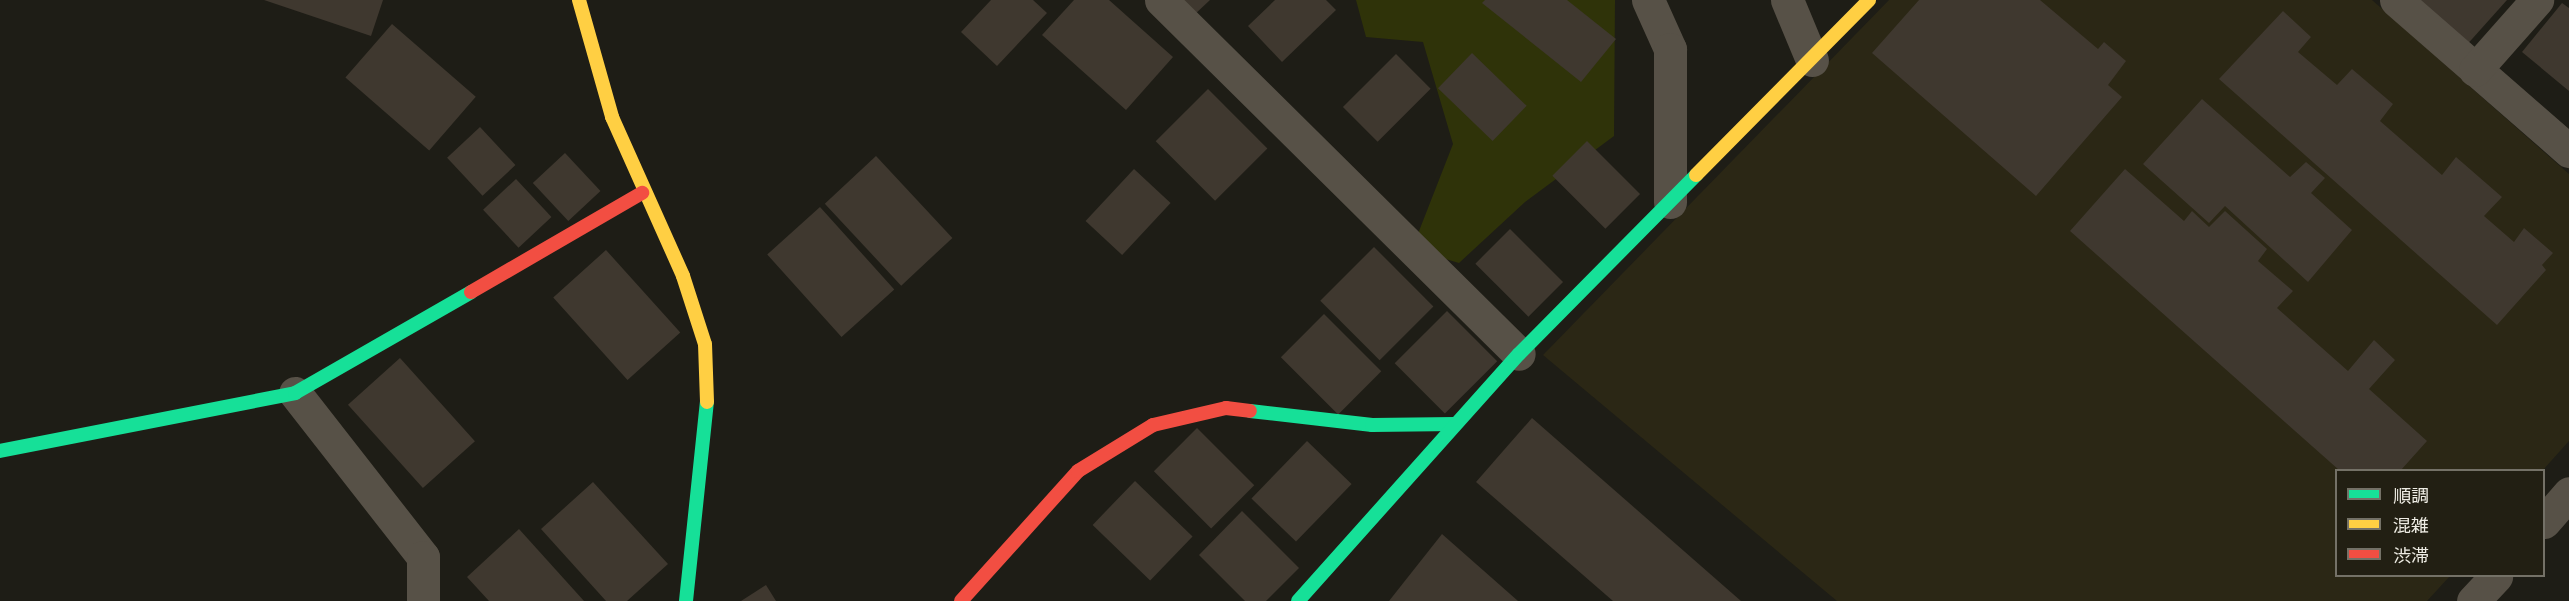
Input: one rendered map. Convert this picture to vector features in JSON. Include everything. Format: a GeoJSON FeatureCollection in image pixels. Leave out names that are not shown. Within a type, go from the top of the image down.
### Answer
{"type":"FeatureCollection","features":[{"type":"Feature","properties":{"kind":"street"},"geometry":{"type":"LineString","coordinates":[[579,0],[612,117],[642,193],[683,276],[705,344],[708,416],[686,601]]}},
{"type":"Feature","properties":{"kind":"street"},"geometry":{"type":"LineString","coordinates":[[1161,0],[1519,354]]}},
{"type":"Feature","properties":{"kind":"street"},"geometry":{"type":"LineString","coordinates":[[1648,0],[1670,49],[1670,202]]}},
{"type":"Feature","properties":{"kind":"street"},"geometry":{"type":"LineString","coordinates":[[1787,0],[1812,60]]}},
{"type":"Feature","properties":{"kind":"street"},"geometry":{"type":"LineString","coordinates":[[1298,601],[1519,354],[1869,0]]}},
{"type":"Feature","properties":{"kind":"street"},"geometry":{"type":"LineString","coordinates":[[2396,0],[2569,151]]}},
{"type":"Feature","properties":{"kind":"street"},"geometry":{"type":"LineString","coordinates":[[2475,70],[2537,0]]}},
{"type":"Feature","properties":{"kind":"street"},"geometry":{"type":"LineString","coordinates":[[0,451],[295,393],[642,193]]}},
{"type":"Feature","properties":{"kind":"street"},"geometry":{"type":"LineString","coordinates":[[295,393],[423,556],[423,601]]}},
{"type":"Feature","properties":{"kind":"street"},"geometry":{"type":"LineString","coordinates":[[961,601],[1078,471],[1153,425],[1226,408],[1372,425],[1455,424]]}},
{"type":"Feature","properties":{"kind":"street"},"geometry":{"type":"LineString","coordinates":[[2545,521],[2569,494]]}},
{"type":"Feature","properties":{"kind":"street"},"geometry":{"type":"LineString","coordinates":[[2473,601],[2495,577]]}},
{"type":"Feature","properties":{"kind":"shaded area"},"geometry":{"type":"Polygon","coordinates":[[[1889,0],[2372,0],[2569,174],[2569,441],[2544,469],[2335,469],[2335,577],[2449,577],[2427,601],[1837,601],[1543,355],[1889,0]]]}},
{"type":"Feature","properties":{"kind":"green space"},"geometry":{"type":"Polygon","coordinates":[[[1356,0],[1615,0],[1614,136],[1525,202],[1459,263],[1412,249],[1453,144],[1423,42],[1366,37],[1356,0]]]}},
{"type":"Feature","properties":{"kind":"building"},"geometry":{"type":"Polygon","coordinates":[[[264,0],[383,0],[371,36],[264,0]]]}},
{"type":"Feature","properties":{"kind":"building"},"geometry":{"type":"Polygon","coordinates":[[[991,0],[1033,0],[1047,13],[997,66],[961,32],[991,0]]]}},
{"type":"Feature","properties":{"kind":"building"},"geometry":{"type":"Polygon","coordinates":[[[1074,0],[1109,0],[1173,57],[1126,110],[1042,35],[1074,0]]]}},
{"type":"Feature","properties":{"kind":"building"},"geometry":{"type":"Polygon","coordinates":[[[1177,0],[1210,0],[1193,16],[1177,0]]]}},
{"type":"Feature","properties":{"kind":"building"},"geometry":{"type":"Polygon","coordinates":[[[1275,0],[1326,0],[1336,10],[1282,62],[1248,26],[1275,0]]]}},
{"type":"Feature","properties":{"kind":"building"},"geometry":{"type":"Polygon","coordinates":[[[1485,0],[1567,0],[1616,39],[1581,82],[1482,3],[1485,0]]]}},
{"type":"Feature","properties":{"kind":"building"},"geometry":{"type":"Polygon","coordinates":[[[1919,0],[2040,0],[2098,49],[2104,42],[2126,61],[2108,85],[2122,97],[2036,196],[1872,53],[1919,0]]]}},
{"type":"Feature","properties":{"kind":"building"},"geometry":{"type":"Polygon","coordinates":[[[2410,0],[2507,0],[2464,48],[2410,0]]]}},
{"type":"Feature","properties":{"kind":"building"},"geometry":{"type":"Polygon","coordinates":[[[2562,3],[2569,8],[2569,91],[2522,52],[2562,3]]]}},
{"type":"Feature","properties":{"kind":"building"},"geometry":{"type":"Polygon","coordinates":[[[2283,11],[2311,37],[2298,52],[2337,85],[2352,69],[2393,104],[2380,121],[2442,175],[2456,157],[2502,197],[2484,216],[2514,242],[2524,228],[2553,253],[2542,265],[2546,270],[2497,325],[2219,79],[2283,11]]]}},
{"type":"Feature","properties":{"kind":"building"},"geometry":{"type":"Polygon","coordinates":[[[392,24],[476,97],[429,150],[345,78],[392,24]]]}},
{"type":"Feature","properties":{"kind":"building"},"geometry":{"type":"Polygon","coordinates":[[[1472,53],[1527,106],[1493,141],[1438,88],[1472,53]]]}},
{"type":"Feature","properties":{"kind":"building"},"geometry":{"type":"Polygon","coordinates":[[[1396,54],[1431,89],[1378,142],[1343,107],[1396,54]]]}},
{"type":"Feature","properties":{"kind":"building"},"geometry":{"type":"Polygon","coordinates":[[[1208,89],[1267,148],[1215,201],[1156,141],[1208,89]]]}},
{"type":"Feature","properties":{"kind":"building"},"geometry":{"type":"Polygon","coordinates":[[[2202,99],[2290,177],[2306,162],[2325,178],[2311,193],[2352,230],[2308,282],[2225,206],[2209,223],[2143,164],[2202,99]]]}},
{"type":"Feature","properties":{"kind":"building"},"geometry":{"type":"Polygon","coordinates":[[[480,127],[515,165],[483,196],[447,158],[480,127]]]}},
{"type":"Feature","properties":{"kind":"building"},"geometry":{"type":"Polygon","coordinates":[[[1587,141],[1640,194],[1605,229],[1552,176],[1587,141]]]}},
{"type":"Feature","properties":{"kind":"building"},"geometry":{"type":"Polygon","coordinates":[[[565,153],[600,191],[568,221],[533,183],[565,153]]]}},
{"type":"Feature","properties":{"kind":"building"},"geometry":{"type":"Polygon","coordinates":[[[876,156],[952,238],[901,286],[825,204],[876,156]]]}},
{"type":"Feature","properties":{"kind":"building"},"geometry":{"type":"Polygon","coordinates":[[[1134,169],[1171,203],[1122,255],[1086,221],[1134,169]]]}},
{"type":"Feature","properties":{"kind":"building"},"geometry":{"type":"Polygon","coordinates":[[[2125,169],[2184,221],[2192,211],[2209,227],[2225,211],[2267,249],[2258,261],[2293,291],[2277,308],[2348,371],[2374,340],[2395,360],[2369,389],[2427,441],[2402,469],[2338,469],[2070,231],[2125,169]]]}},
{"type":"Feature","properties":{"kind":"building"},"geometry":{"type":"Polygon","coordinates":[[[516,179],[551,217],[519,248],[483,210],[516,179]]]}},
{"type":"Feature","properties":{"kind":"building"},"geometry":{"type":"Polygon","coordinates":[[[820,207],[894,289],[842,337],[767,255],[820,207]]]}},
{"type":"Feature","properties":{"kind":"building"},"geometry":{"type":"Polygon","coordinates":[[[1510,229],[1563,282],[1528,317],[1475,264],[1510,229]]]}},
{"type":"Feature","properties":{"kind":"building"},"geometry":{"type":"Polygon","coordinates":[[[1374,247],[1433,306],[1380,360],[1320,301],[1374,247]]]}},
{"type":"Feature","properties":{"kind":"building"},"geometry":{"type":"Polygon","coordinates":[[[606,250],[680,332],[628,380],[553,298],[606,250]]]}},
{"type":"Feature","properties":{"kind":"building"},"geometry":{"type":"Polygon","coordinates":[[[1447,311],[1497,361],[1445,414],[1395,363],[1447,311]]]}},
{"type":"Feature","properties":{"kind":"building"},"geometry":{"type":"Polygon","coordinates":[[[1324,314],[1381,371],[1338,414],[1281,357],[1324,314]]]}},
{"type":"Feature","properties":{"kind":"building"},"geometry":{"type":"Polygon","coordinates":[[[400,358],[475,441],[423,488],[348,405],[400,358]]]}},
{"type":"Feature","properties":{"kind":"building"},"geometry":{"type":"Polygon","coordinates":[[[1532,418],[1741,601],[1613,601],[1476,482],[1532,418]]]}},
{"type":"Feature","properties":{"kind":"building"},"geometry":{"type":"Polygon","coordinates":[[[1197,428],[1254,485],[1211,528],[1154,471],[1197,428]]]}},
{"type":"Feature","properties":{"kind":"building"},"geometry":{"type":"Polygon","coordinates":[[[1307,441],[1352,484],[1296,542],[1251,499],[1307,441]]]}},
{"type":"Feature","properties":{"kind":"building"},"geometry":{"type":"Polygon","coordinates":[[[1135,481],[1193,537],[1150,580],[1093,525],[1135,481]]]}},
{"type":"Feature","properties":{"kind":"building"},"geometry":{"type":"Polygon","coordinates":[[[593,482],[668,564],[627,601],[606,601],[541,529],[593,482]]]}},
{"type":"Feature","properties":{"kind":"building"},"geometry":{"type":"Polygon","coordinates":[[[1242,511],[1299,568],[1266,601],[1245,601],[1199,555],[1242,511]]]}},
{"type":"Feature","properties":{"kind":"building"},"geometry":{"type":"Polygon","coordinates":[[[519,529],[584,601],[489,601],[467,577],[519,529]]]}},
{"type":"Feature","properties":{"kind":"building"},"geometry":{"type":"Polygon","coordinates":[[[1442,534],[1518,601],[1389,601],[1442,534]]]}},
{"type":"Feature","properties":{"kind":"building"},"geometry":{"type":"Polygon","coordinates":[[[766,585],[776,601],[741,601],[766,585]]]}},
{"type":"Feature","properties":{"kind":"traffic: fast"},"geometry":{"type":"LineString","coordinates":[[1298,601],[1519,354],[1696,175]]}},
{"type":"Feature","properties":{"kind":"traffic: fast"},"geometry":{"type":"LineString","coordinates":[[0,451],[295,393],[471,292]]}},
{"type":"Feature","properties":{"kind":"traffic: fast"},"geometry":{"type":"LineString","coordinates":[[686,601],[707,402]]}},
{"type":"Feature","properties":{"kind":"traffic: fast"},"geometry":{"type":"LineString","coordinates":[[1250,411],[1372,425],[1455,424]]}},
{"type":"Feature","properties":{"kind":"traffic: slow"},"geometry":{"type":"LineString","coordinates":[[579,0],[612,117],[683,276],[705,344],[707,402]]}},
{"type":"Feature","properties":{"kind":"traffic: slow"},"geometry":{"type":"LineString","coordinates":[[1696,175],[1869,0]]}},
{"type":"Feature","properties":{"kind":"traffic: jam"},"geometry":{"type":"LineString","coordinates":[[471,292],[642,193]]}},
{"type":"Feature","properties":{"kind":"traffic: jam"},"geometry":{"type":"LineString","coordinates":[[961,601],[1078,471],[1153,425],[1226,408],[1250,411]]}}]}
